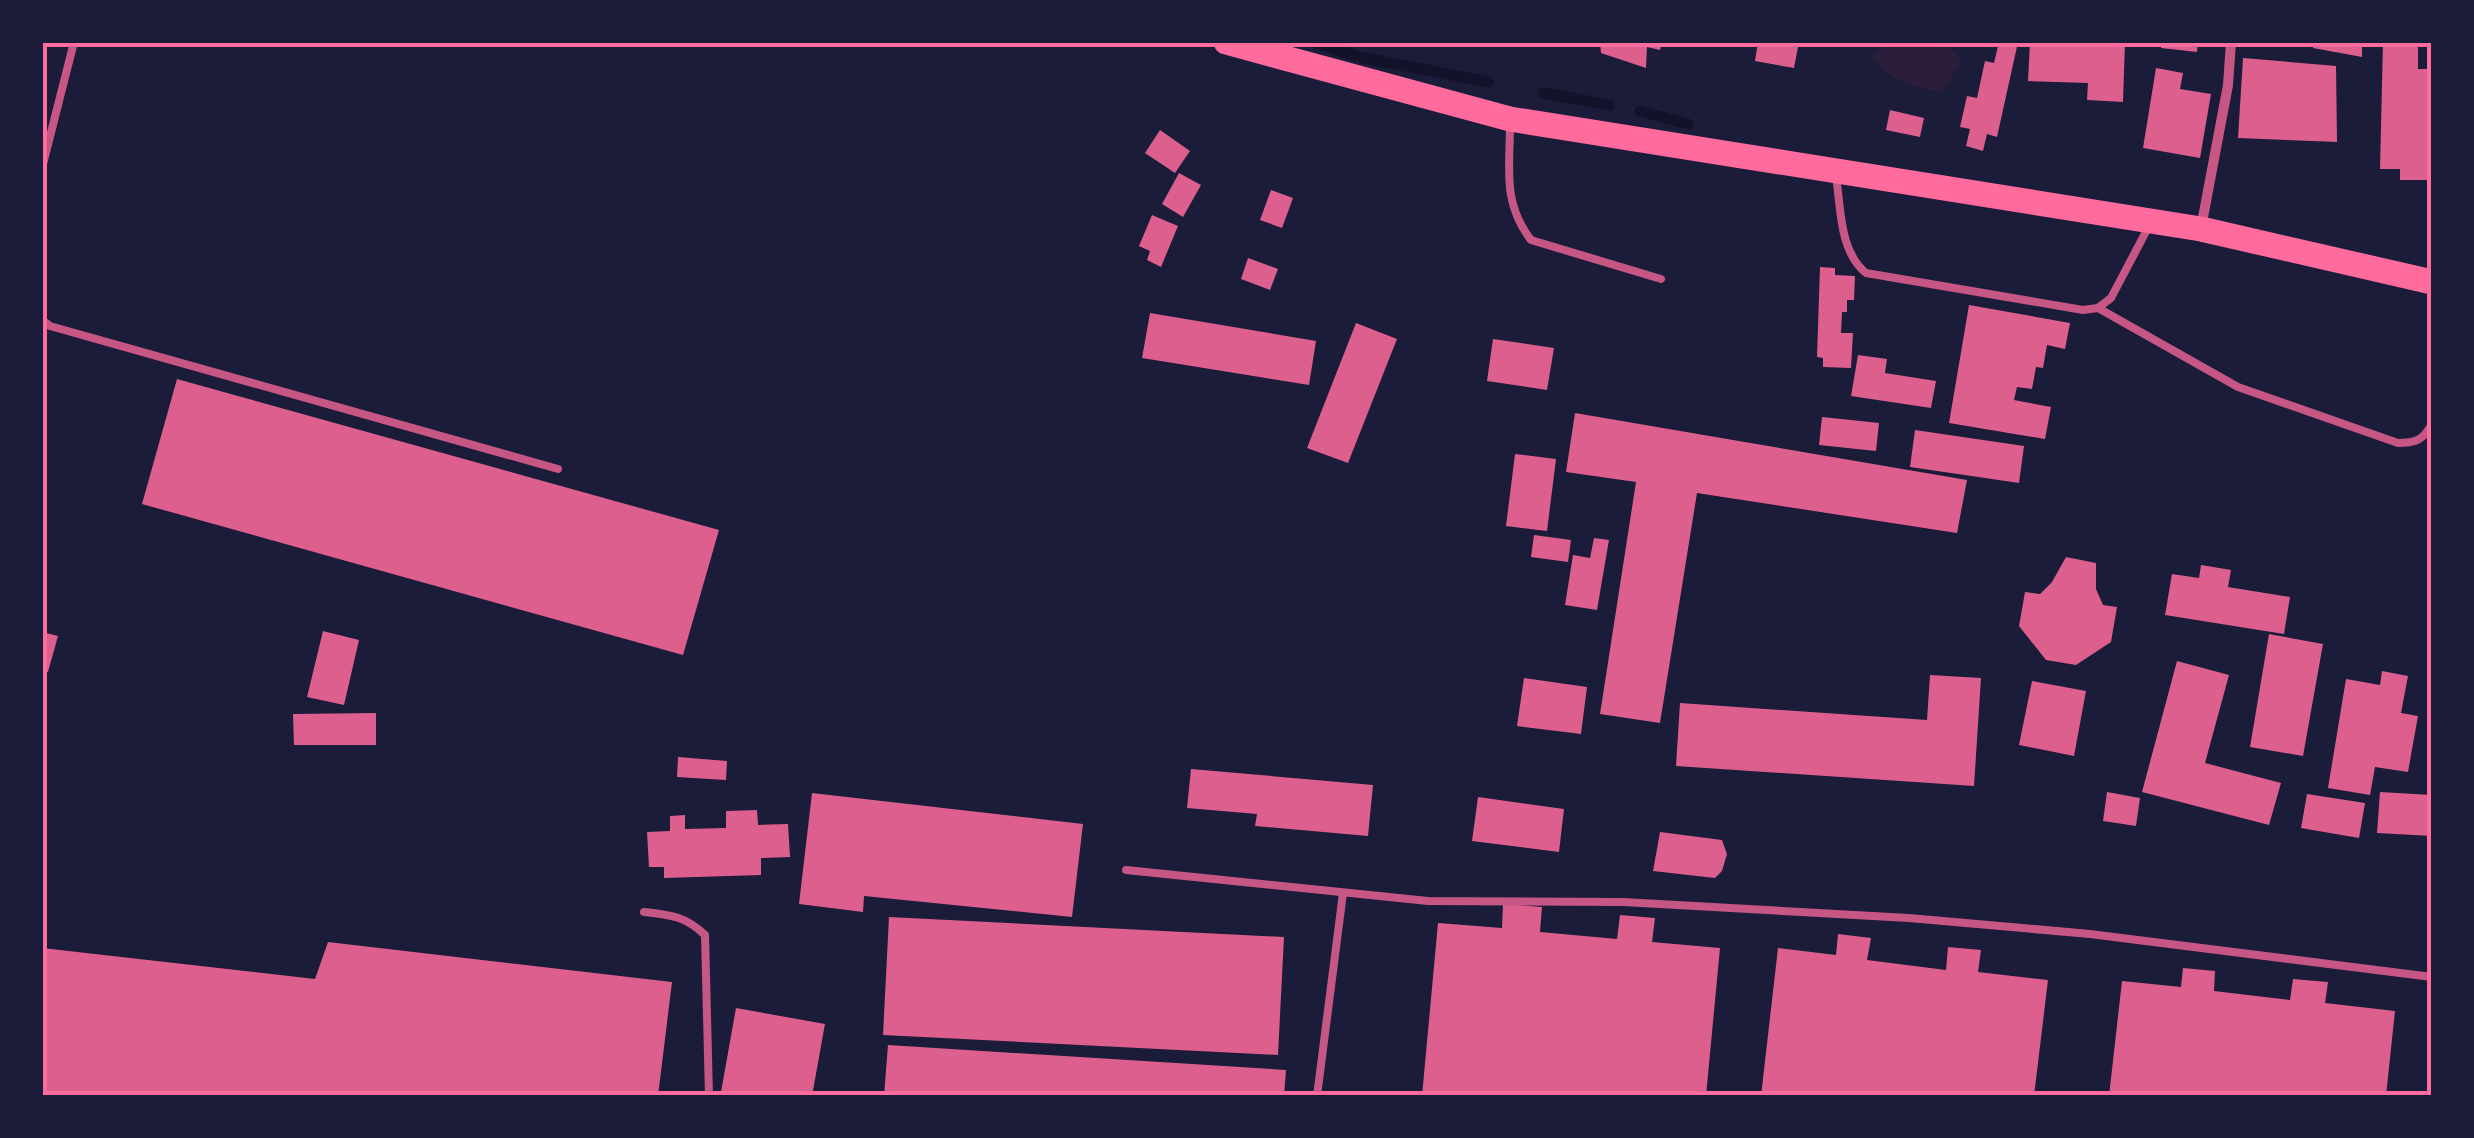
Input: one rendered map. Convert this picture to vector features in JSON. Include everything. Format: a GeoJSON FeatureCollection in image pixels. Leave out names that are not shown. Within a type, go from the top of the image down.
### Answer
{"type":"FeatureCollection","features":[{"type":"Feature","properties":{"kind":"main road"},"geometry":{"type":"LineString","coordinates":[[1226,42],[1510,119],[2201,229],[2432,282]]}},
{"type":"Feature","properties":{"kind":"street"},"geometry":{"type":"LineString","coordinates":[[2201,229],[2228,85],[2232,42]]}},
{"type":"Feature","properties":{"kind":"lane"},"geometry":{"type":"LineString","coordinates":[[42,168],[74,42]]}},
{"type":"Feature","properties":{"kind":"lane"},"geometry":{"type":"LineString","coordinates":[[1510,119],[1510,199],[1531,240],[1661,279]]}},
{"type":"Feature","properties":{"kind":"lane"},"geometry":{"type":"LineString","coordinates":[[1835,171],[1846,244],[1854,264],[1866,273],[2083,310],[2098,308],[2110,298],[2152,221]]}},
{"type":"Feature","properties":{"kind":"lane"},"geometry":{"type":"LineString","coordinates":[[2098,308],[2238,387],[2398,444],[2415,444],[2426,436],[2432,424]]}},
{"type":"Feature","properties":{"kind":"lane"},"geometry":{"type":"LineString","coordinates":[[42,320],[50,326],[558,469]]}},
{"type":"Feature","properties":{"kind":"lane"},"geometry":{"type":"LineString","coordinates":[[1126,870],[1428,900],[1623,902],[1909,918],[2090,934],[2432,977]]}},
{"type":"Feature","properties":{"kind":"lane"},"geometry":{"type":"LineString","coordinates":[[1317,1096],[1343,892]]}},
{"type":"Feature","properties":{"kind":"lane"},"geometry":{"type":"LineString","coordinates":[[644,912],[690,921],[705,935],[709,1096]]}},
{"type":"Feature","properties":{"kind":"shaded area"},"geometry":{"type":"Polygon","coordinates":[[[1887,43],[1947,43],[1962,61],[1941,93],[1902,82],[1879,66],[1872,57],[1887,43]]]}},
{"type":"Feature","properties":{"kind":"building"},"geometry":{"type":"Polygon","coordinates":[[[1600,42],[1662,42],[1660,50],[1647,47],[1646,68],[1601,53],[1600,42]]]}},
{"type":"Feature","properties":{"kind":"building"},"geometry":{"type":"Polygon","coordinates":[[[1758,42],[1776,46],[1777,42],[1799,42],[1794,68],[1755,61],[1758,42]]]}},
{"type":"Feature","properties":{"kind":"building"},"geometry":{"type":"Polygon","coordinates":[[[1999,42],[2018,42],[1997,137],[1987,134],[1983,151],[1966,146],[1970,129],[1960,127],[1967,96],[1977,98],[1985,61],[1994,63],[1999,42]]]}},
{"type":"Feature","properties":{"kind":"building"},"geometry":{"type":"Polygon","coordinates":[[[2030,42],[2125,42],[2123,102],[2087,100],[2088,83],[2028,81],[2030,42]]]}},
{"type":"Feature","properties":{"kind":"building"},"geometry":{"type":"Polygon","coordinates":[[[2161,42],[2198,42],[2197,52],[2161,48],[2161,42]]]}},
{"type":"Feature","properties":{"kind":"building"},"geometry":{"type":"Polygon","coordinates":[[[2314,42],[2362,42],[2362,57],[2313,48],[2314,42]]]}},
{"type":"Feature","properties":{"kind":"building"},"geometry":{"type":"Polygon","coordinates":[[[2383,42],[2418,42],[2418,69],[2432,69],[2432,180],[2400,180],[2400,169],[2380,169],[2383,42]]]}},
{"type":"Feature","properties":{"kind":"building"},"geometry":{"type":"Polygon","coordinates":[[[2243,58],[2336,66],[2337,142],[2238,138],[2243,58]]]}},
{"type":"Feature","properties":{"kind":"building"},"geometry":{"type":"Polygon","coordinates":[[[2156,68],[2183,73],[2180,89],[2211,94],[2200,158],[2143,148],[2156,68]]]}},
{"type":"Feature","properties":{"kind":"building"},"geometry":{"type":"Polygon","coordinates":[[[1890,110],[1924,118],[1920,137],[1886,130],[1890,110]]]}},
{"type":"Feature","properties":{"kind":"building"},"geometry":{"type":"Polygon","coordinates":[[[1160,130],[1190,151],[1175,173],[1145,153],[1160,130]]]}},
{"type":"Feature","properties":{"kind":"building"},"geometry":{"type":"Polygon","coordinates":[[[1179,173],[1201,185],[1183,217],[1162,204],[1179,173]]]}},
{"type":"Feature","properties":{"kind":"building"},"geometry":{"type":"Polygon","coordinates":[[[1271,190],[1293,198],[1282,228],[1260,220],[1271,190]]]}},
{"type":"Feature","properties":{"kind":"building"},"geometry":{"type":"Polygon","coordinates":[[[1152,215],[1178,226],[1161,267],[1147,260],[1150,251],[1139,246],[1152,215]]]}},
{"type":"Feature","properties":{"kind":"building"},"geometry":{"type":"Polygon","coordinates":[[[1248,258],[1278,269],[1270,290],[1241,279],[1248,258]]]}},
{"type":"Feature","properties":{"kind":"building"},"geometry":{"type":"Polygon","coordinates":[[[1820,267],[1835,268],[1835,275],[1855,276],[1854,300],[1847,300],[1847,312],[1842,312],[1841,333],[1853,333],[1851,368],[1823,367],[1823,358],[1817,357],[1820,267]]]}},
{"type":"Feature","properties":{"kind":"building"},"geometry":{"type":"Polygon","coordinates":[[[1969,305],[2070,323],[2065,349],[2047,345],[2043,368],[2036,367],[2032,389],[2017,387],[2014,400],[2051,407],[2045,439],[1949,423],[1969,305]]]}},
{"type":"Feature","properties":{"kind":"building"},"geometry":{"type":"Polygon","coordinates":[[[1150,313],[1316,341],[1309,385],[1142,358],[1150,313]]]}},
{"type":"Feature","properties":{"kind":"building"},"geometry":{"type":"Polygon","coordinates":[[[1356,323],[1397,339],[1348,463],[1307,448],[1356,323]]]}},
{"type":"Feature","properties":{"kind":"building"},"geometry":{"type":"Polygon","coordinates":[[[1493,339],[1554,348],[1547,390],[1487,381],[1493,339]]]}},
{"type":"Feature","properties":{"kind":"building"},"geometry":{"type":"Polygon","coordinates":[[[1858,355],[1887,359],[1885,373],[1936,381],[1931,408],[1851,396],[1858,355]]]}},
{"type":"Feature","properties":{"kind":"building"},"geometry":{"type":"Polygon","coordinates":[[[177,379],[719,530],[683,655],[142,504],[177,379]]]}},
{"type":"Feature","properties":{"kind":"building"},"geometry":{"type":"Polygon","coordinates":[[[1575,413],[1967,480],[1957,533],[1697,493],[1660,723],[1600,714],[1636,482],[1566,472],[1575,413]]]}},
{"type":"Feature","properties":{"kind":"building"},"geometry":{"type":"Polygon","coordinates":[[[1822,417],[1879,423],[1876,451],[1819,445],[1822,417]]]}},
{"type":"Feature","properties":{"kind":"building"},"geometry":{"type":"Polygon","coordinates":[[[1915,430],[2024,446],[2019,483],[1910,467],[1915,430]]]}},
{"type":"Feature","properties":{"kind":"building"},"geometry":{"type":"Polygon","coordinates":[[[1515,454],[1556,459],[1547,531],[1506,526],[1515,454]]]}},
{"type":"Feature","properties":{"kind":"building"},"geometry":{"type":"Polygon","coordinates":[[[1534,535],[1571,540],[1568,562],[1531,557],[1534,535]]]}},
{"type":"Feature","properties":{"kind":"building"},"geometry":{"type":"Polygon","coordinates":[[[1594,538],[1609,540],[1597,610],[1565,605],[1573,555],[1590,558],[1594,538]]]}},
{"type":"Feature","properties":{"kind":"building"},"geometry":{"type":"Polygon","coordinates":[[[2066,557],[2096,563],[2096,589],[2103,605],[2117,607],[2111,642],[2076,665],[2046,660],[2019,626],[2025,592],[2040,594],[2066,557]]]}},
{"type":"Feature","properties":{"kind":"building"},"geometry":{"type":"Polygon","coordinates":[[[2201,565],[2231,570],[2228,587],[2290,597],[2284,634],[2165,615],[2172,574],[2199,578],[2201,565]]]}},
{"type":"Feature","properties":{"kind":"building"},"geometry":{"type":"Polygon","coordinates":[[[323,631],[359,640],[344,705],[307,697],[323,631]]]}},
{"type":"Feature","properties":{"kind":"building"},"geometry":{"type":"Polygon","coordinates":[[[42,632],[58,636],[48,672],[42,670],[42,632]]]}},
{"type":"Feature","properties":{"kind":"building"},"geometry":{"type":"Polygon","coordinates":[[[2269,634],[2323,644],[2303,756],[2250,747],[2269,634]]]}},
{"type":"Feature","properties":{"kind":"building"},"geometry":{"type":"Polygon","coordinates":[[[2177,661],[2229,675],[2205,763],[2281,783],[2269,825],[2142,792],[2177,661]]]}},
{"type":"Feature","properties":{"kind":"building"},"geometry":{"type":"Polygon","coordinates":[[[2382,671],[2408,676],[2401,713],[2418,716],[2408,772],[2375,767],[2370,795],[2328,788],[2346,679],[2380,685],[2382,671]]]}},
{"type":"Feature","properties":{"kind":"building"},"geometry":{"type":"Polygon","coordinates":[[[1930,675],[1981,678],[1974,786],[1676,766],[1680,703],[1927,720],[1930,675]]]}},
{"type":"Feature","properties":{"kind":"building"},"geometry":{"type":"Polygon","coordinates":[[[1524,678],[1587,687],[1581,734],[1517,726],[1524,678]]]}},
{"type":"Feature","properties":{"kind":"building"},"geometry":{"type":"Polygon","coordinates":[[[2032,681],[2086,691],[2074,756],[2019,745],[2032,681]]]}},
{"type":"Feature","properties":{"kind":"building"},"geometry":{"type":"Polygon","coordinates":[[[376,713],[376,745],[294,745],[293,714],[376,713]]]}},
{"type":"Feature","properties":{"kind":"building"},"geometry":{"type":"Polygon","coordinates":[[[678,757],[727,761],[726,780],[677,777],[678,757]]]}},
{"type":"Feature","properties":{"kind":"building"},"geometry":{"type":"Polygon","coordinates":[[[1191,769],[1373,785],[1368,836],[1255,826],[1257,814],[1187,808],[1191,769]]]}},
{"type":"Feature","properties":{"kind":"building"},"geometry":{"type":"Polygon","coordinates":[[[2107,792],[2140,798],[2136,826],[2103,821],[2107,792]]]}},
{"type":"Feature","properties":{"kind":"building"},"geometry":{"type":"Polygon","coordinates":[[[2380,792],[2432,795],[2432,836],[2377,833],[2380,792]]]}},
{"type":"Feature","properties":{"kind":"building"},"geometry":{"type":"Polygon","coordinates":[[[812,793],[1083,824],[1072,917],[864,896],[863,912],[799,904],[812,793]]]}},
{"type":"Feature","properties":{"kind":"building"},"geometry":{"type":"Polygon","coordinates":[[[2307,794],[2365,803],[2359,838],[2301,828],[2307,794]]]}},
{"type":"Feature","properties":{"kind":"building"},"geometry":{"type":"Polygon","coordinates":[[[1478,797],[1564,809],[1559,852],[1472,841],[1478,797]]]}},
{"type":"Feature","properties":{"kind":"building"},"geometry":{"type":"Polygon","coordinates":[[[757,810],[758,825],[788,824],[790,857],[761,858],[761,875],[664,878],[664,867],[649,867],[647,832],[670,831],[670,816],[685,815],[685,829],[726,828],[726,811],[757,810]]]}},
{"type":"Feature","properties":{"kind":"building"},"geometry":{"type":"Polygon","coordinates":[[[1660,832],[1722,840],[1727,854],[1722,871],[1715,878],[1653,871],[1660,832]]]}},
{"type":"Feature","properties":{"kind":"building"},"geometry":{"type":"Polygon","coordinates":[[[1503,904],[1542,907],[1540,932],[1617,939],[1620,915],[1655,918],[1652,942],[1720,948],[1706,1096],[1422,1096],[1438,923],[1502,928],[1503,904]]]}},
{"type":"Feature","properties":{"kind":"building"},"geometry":{"type":"Polygon","coordinates":[[[889,917],[1284,937],[1278,1055],[883,1035],[889,917]]]}},
{"type":"Feature","properties":{"kind":"building"},"geometry":{"type":"Polygon","coordinates":[[[1838,934],[1871,938],[1867,960],[1946,970],[1948,947],[1981,950],[1978,972],[2048,980],[2034,1096],[1761,1096],[1778,948],[1836,955],[1838,934]]]}},
{"type":"Feature","properties":{"kind":"building"},"geometry":{"type":"Polygon","coordinates":[[[328,942],[672,982],[658,1096],[42,1096],[42,948],[315,979],[328,942]]]}},
{"type":"Feature","properties":{"kind":"building"},"geometry":{"type":"Polygon","coordinates":[[[2183,968],[2215,971],[2214,991],[2290,1000],[2293,979],[2328,982],[2325,1003],[2395,1011],[2386,1096],[2109,1096],[2122,981],[2181,987],[2183,968]]]}},
{"type":"Feature","properties":{"kind":"building"},"geometry":{"type":"Polygon","coordinates":[[[736,1008],[825,1024],[812,1096],[741,1096],[721,1092],[736,1008]]]}},
{"type":"Feature","properties":{"kind":"building"},"geometry":{"type":"Polygon","coordinates":[[[888,1045],[1286,1070],[1284,1096],[884,1096],[888,1045]]]}},
{"type":"Feature","properties":{"kind":"waterway"},"geometry":{"type":"LineString","coordinates":[[1312,42],[1360,57],[1488,82]]}},
{"type":"Feature","properties":{"kind":"waterway"},"geometry":{"type":"LineString","coordinates":[[1543,93],[1609,105]]}},
{"type":"Feature","properties":{"kind":"waterway"},"geometry":{"type":"LineString","coordinates":[[1640,111],[1688,124]]}}]}
